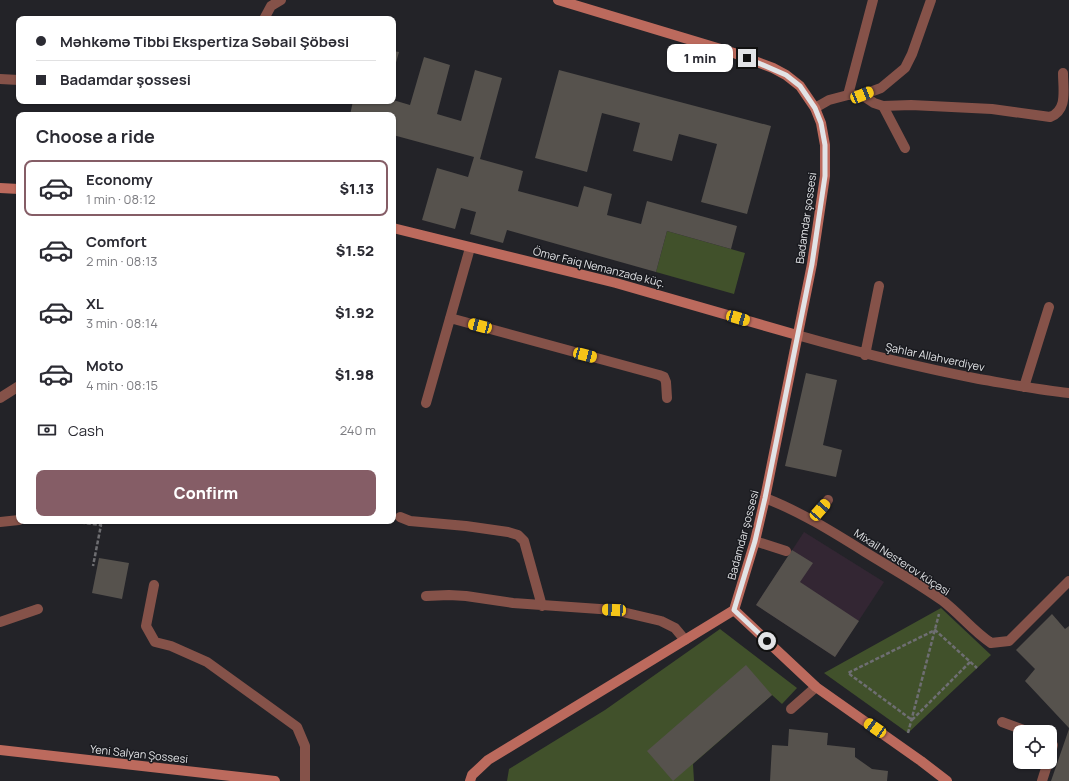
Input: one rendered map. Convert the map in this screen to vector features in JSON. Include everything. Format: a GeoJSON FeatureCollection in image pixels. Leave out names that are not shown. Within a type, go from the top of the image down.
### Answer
{"type":"FeatureCollection","features":[{"type":"Feature","properties":{"kind":"main road","name":"Badamdar şossesi"},"geometry":{"type":"LineString","coordinates":[[558,0],[734,53],[773,68],[786,75],[800,86],[815,108],[821,123],[825,145],[825,176],[812,264],[765,498],[755,541],[734,610]]}},
{"type":"Feature","properties":{"kind":"main road"},"geometry":{"type":"LineString","coordinates":[[0,188],[16,189]]}},
{"type":"Feature","properties":{"kind":"main road","name":"Ömər Faiq Nemanzadə küç."},"geometry":{"type":"LineString","coordinates":[[396,229],[616,283],[797,335]]}},
{"type":"Feature","properties":{"kind":"main road"},"geometry":{"type":"LineString","coordinates":[[470,781],[472,775],[488,760],[734,610],[816,687],[947,781]]}},
{"type":"Feature","properties":{"kind":"main road","name":"Yeni Salyan Şossesi"},"geometry":{"type":"LineString","coordinates":[[0,750],[275,781]]}},
{"type":"Feature","properties":{"kind":"street"},"geometry":{"type":"LineString","coordinates":[[266,16],[271,6],[281,0]]}},
{"type":"Feature","properties":{"kind":"street"},"geometry":{"type":"LineString","coordinates":[[848,95],[874,0]]}},
{"type":"Feature","properties":{"kind":"street"},"geometry":{"type":"LineString","coordinates":[[815,108],[829,100],[848,95],[862,95],[881,88],[905,68],[912,54],[931,0]]}},
{"type":"Feature","properties":{"kind":"street"},"geometry":{"type":"LineString","coordinates":[[862,95],[874,104],[883,106],[911,105],[992,109],[1050,117],[1058,114],[1063,106],[1062,73]]}},
{"type":"Feature","properties":{"kind":"street"},"geometry":{"type":"LineString","coordinates":[[0,78],[16,80]]}},
{"type":"Feature","properties":{"kind":"street"},"geometry":{"type":"LineString","coordinates":[[883,106],[904,148]]}},
{"type":"Feature","properties":{"kind":"street"},"geometry":{"type":"LineString","coordinates":[[426,403],[470,248]]}},
{"type":"Feature","properties":{"kind":"street"},"geometry":{"type":"LineString","coordinates":[[865,354],[879,286]]}},
{"type":"Feature","properties":{"kind":"street"},"geometry":{"type":"LineString","coordinates":[[1024,387],[1049,307]]}},
{"type":"Feature","properties":{"kind":"street"},"geometry":{"type":"LineString","coordinates":[[450,318],[659,375],[664,377],[666,382],[667,398]]}},
{"type":"Feature","properties":{"kind":"street","name":"Şahlar Allahverdiyev"},"geometry":{"type":"LineString","coordinates":[[797,335],[926,369],[1024,387],[1069,393]]}},
{"type":"Feature","properties":{"kind":"street"},"geometry":{"type":"LineString","coordinates":[[0,398],[16,388]]}},
{"type":"Feature","properties":{"kind":"street","name":"Mixail Nesterov küçəsi"},"geometry":{"type":"LineString","coordinates":[[765,498],[783,505],[812,520],[922,586],[944,602],[979,635],[991,643],[1010,641],[1069,581]]}},
{"type":"Feature","properties":{"kind":"street"},"geometry":{"type":"LineString","coordinates":[[812,520],[828,500]]}},
{"type":"Feature","properties":{"kind":"street"},"geometry":{"type":"LineString","coordinates":[[400,517],[410,521],[466,526],[508,532],[518,536],[524,541],[542,606]]}},
{"type":"Feature","properties":{"kind":"street"},"geometry":{"type":"LineString","coordinates":[[0,522],[16,520]]}},
{"type":"Feature","properties":{"kind":"street"},"geometry":{"type":"LineString","coordinates":[[755,541],[786,551]]}},
{"type":"Feature","properties":{"kind":"street"},"geometry":{"type":"LineString","coordinates":[[154,585],[146,626],[155,642],[171,646],[207,662],[297,727],[305,746],[305,781]]}},
{"type":"Feature","properties":{"kind":"street"},"geometry":{"type":"LineString","coordinates":[[426,596],[466,596],[542,606],[614,610],[661,621],[675,628],[686,640]]}},
{"type":"Feature","properties":{"kind":"street"},"geometry":{"type":"LineString","coordinates":[[0,622],[38,609]]}},
{"type":"Feature","properties":{"kind":"street"},"geometry":{"type":"LineString","coordinates":[[792,709],[816,687]]}},
{"type":"Feature","properties":{"kind":"street"},"geometry":{"type":"LineString","coordinates":[[1002,722],[1013,726]]}},
{"type":"Feature","properties":{"kind":"street"},"geometry":{"type":"LineString","coordinates":[[1042,781],[1046,769]]}},
{"type":"Feature","properties":{"kind":"path"},"geometry":{"type":"LineString","coordinates":[[93,524],[101,525],[93,566]]}},
{"type":"Feature","properties":{"kind":"path"},"geometry":{"type":"LineString","coordinates":[[908,732],[941,608]]}},
{"type":"Feature","properties":{"kind":"path"},"geometry":{"type":"LineString","coordinates":[[935,630],[977,668]]}},
{"type":"Feature","properties":{"kind":"path"},"geometry":{"type":"LineString","coordinates":[[912,720],[848,672],[935,630]]}},
{"type":"Feature","properties":{"kind":"path"},"geometry":{"type":"LineString","coordinates":[[912,720],[970,662]]}},
{"type":"Feature","properties":{"kind":"shaded area"},"geometry":{"type":"Polygon","coordinates":[[[804,532],[884,582],[835,657],[756,605],[804,532]]]}},
{"type":"Feature","properties":{"kind":"green space"},"geometry":{"type":"Polygon","coordinates":[[[667,231],[745,253],[734,294],[656,272],[667,231]]]}},
{"type":"Feature","properties":{"kind":"green space"},"geometry":{"type":"Polygon","coordinates":[[[941,608],[991,655],[908,733],[824,673],[941,608]]]}},
{"type":"Feature","properties":{"kind":"green space"},"geometry":{"type":"Polygon","coordinates":[[[720,629],[797,688],[782,704],[772,695],[693,764],[694,781],[507,781],[509,769],[605,710],[720,629]]]}},
{"type":"Feature","properties":{"kind":"building"},"geometry":{"type":"Polygon","coordinates":[[[396,52],[399,52],[396,62],[396,52]]]}},
{"type":"Feature","properties":{"kind":"building"},"geometry":{"type":"Polygon","coordinates":[[[424,57],[450,65],[437,114],[461,121],[475,70],[502,78],[480,159],[523,171],[518,191],[578,207],[584,186],[612,194],[607,215],[641,224],[647,201],[737,226],[731,249],[667,231],[656,272],[507,230],[503,243],[470,234],[476,212],[461,208],[455,229],[422,220],[437,168],[468,177],[474,157],[396,136],[396,112],[351,112],[352,104],[396,104],[396,101],[410,105],[424,57]]]}},
{"type":"Feature","properties":{"kind":"building"},"geometry":{"type":"Polygon","coordinates":[[[559,70],[771,126],[747,214],[701,202],[717,144],[679,134],[672,161],[633,151],[640,123],[602,113],[587,172],[535,158],[559,70]]]}},
{"type":"Feature","properties":{"kind":"building"},"geometry":{"type":"Polygon","coordinates":[[[806,373],[837,380],[823,445],[842,450],[836,477],[785,466],[806,373]]]}},
{"type":"Feature","properties":{"kind":"building"},"geometry":{"type":"Polygon","coordinates":[[[792,550],[813,563],[800,582],[859,621],[835,657],[756,605],[792,550]]]}},
{"type":"Feature","properties":{"kind":"building"},"geometry":{"type":"Polygon","coordinates":[[[99,558],[129,563],[122,599],[92,593],[99,558]]]}},
{"type":"Feature","properties":{"kind":"building"},"geometry":{"type":"Polygon","coordinates":[[[1052,614],[1065,629],[1069,626],[1069,728],[1025,681],[1035,669],[1016,650],[1052,614]]]}},
{"type":"Feature","properties":{"kind":"building"},"geometry":{"type":"Polygon","coordinates":[[[746,665],[772,695],[673,781],[647,751],[746,665]]]}},
{"type":"Feature","properties":{"kind":"building"},"geometry":{"type":"Polygon","coordinates":[[[789,729],[828,733],[827,745],[855,748],[855,757],[872,769],[888,771],[887,781],[770,781],[772,745],[788,746],[789,729]]]}},
{"type":"Feature","properties":{"kind":"building"},"geometry":{"type":"Polygon","coordinates":[[[1069,729],[1069,781],[1051,781],[1055,769],[1057,769],[1057,764],[1069,729]]]}},
{"type":"Feature","properties":{"kind":"route"},"geometry":{"type":"LineString","coordinates":[[747,58],[773,68],[786,75],[800,86],[818,115],[825,145],[825,176],[822,204],[812,264],[765,498],[748,568],[734,610],[767,641]]}}]}
